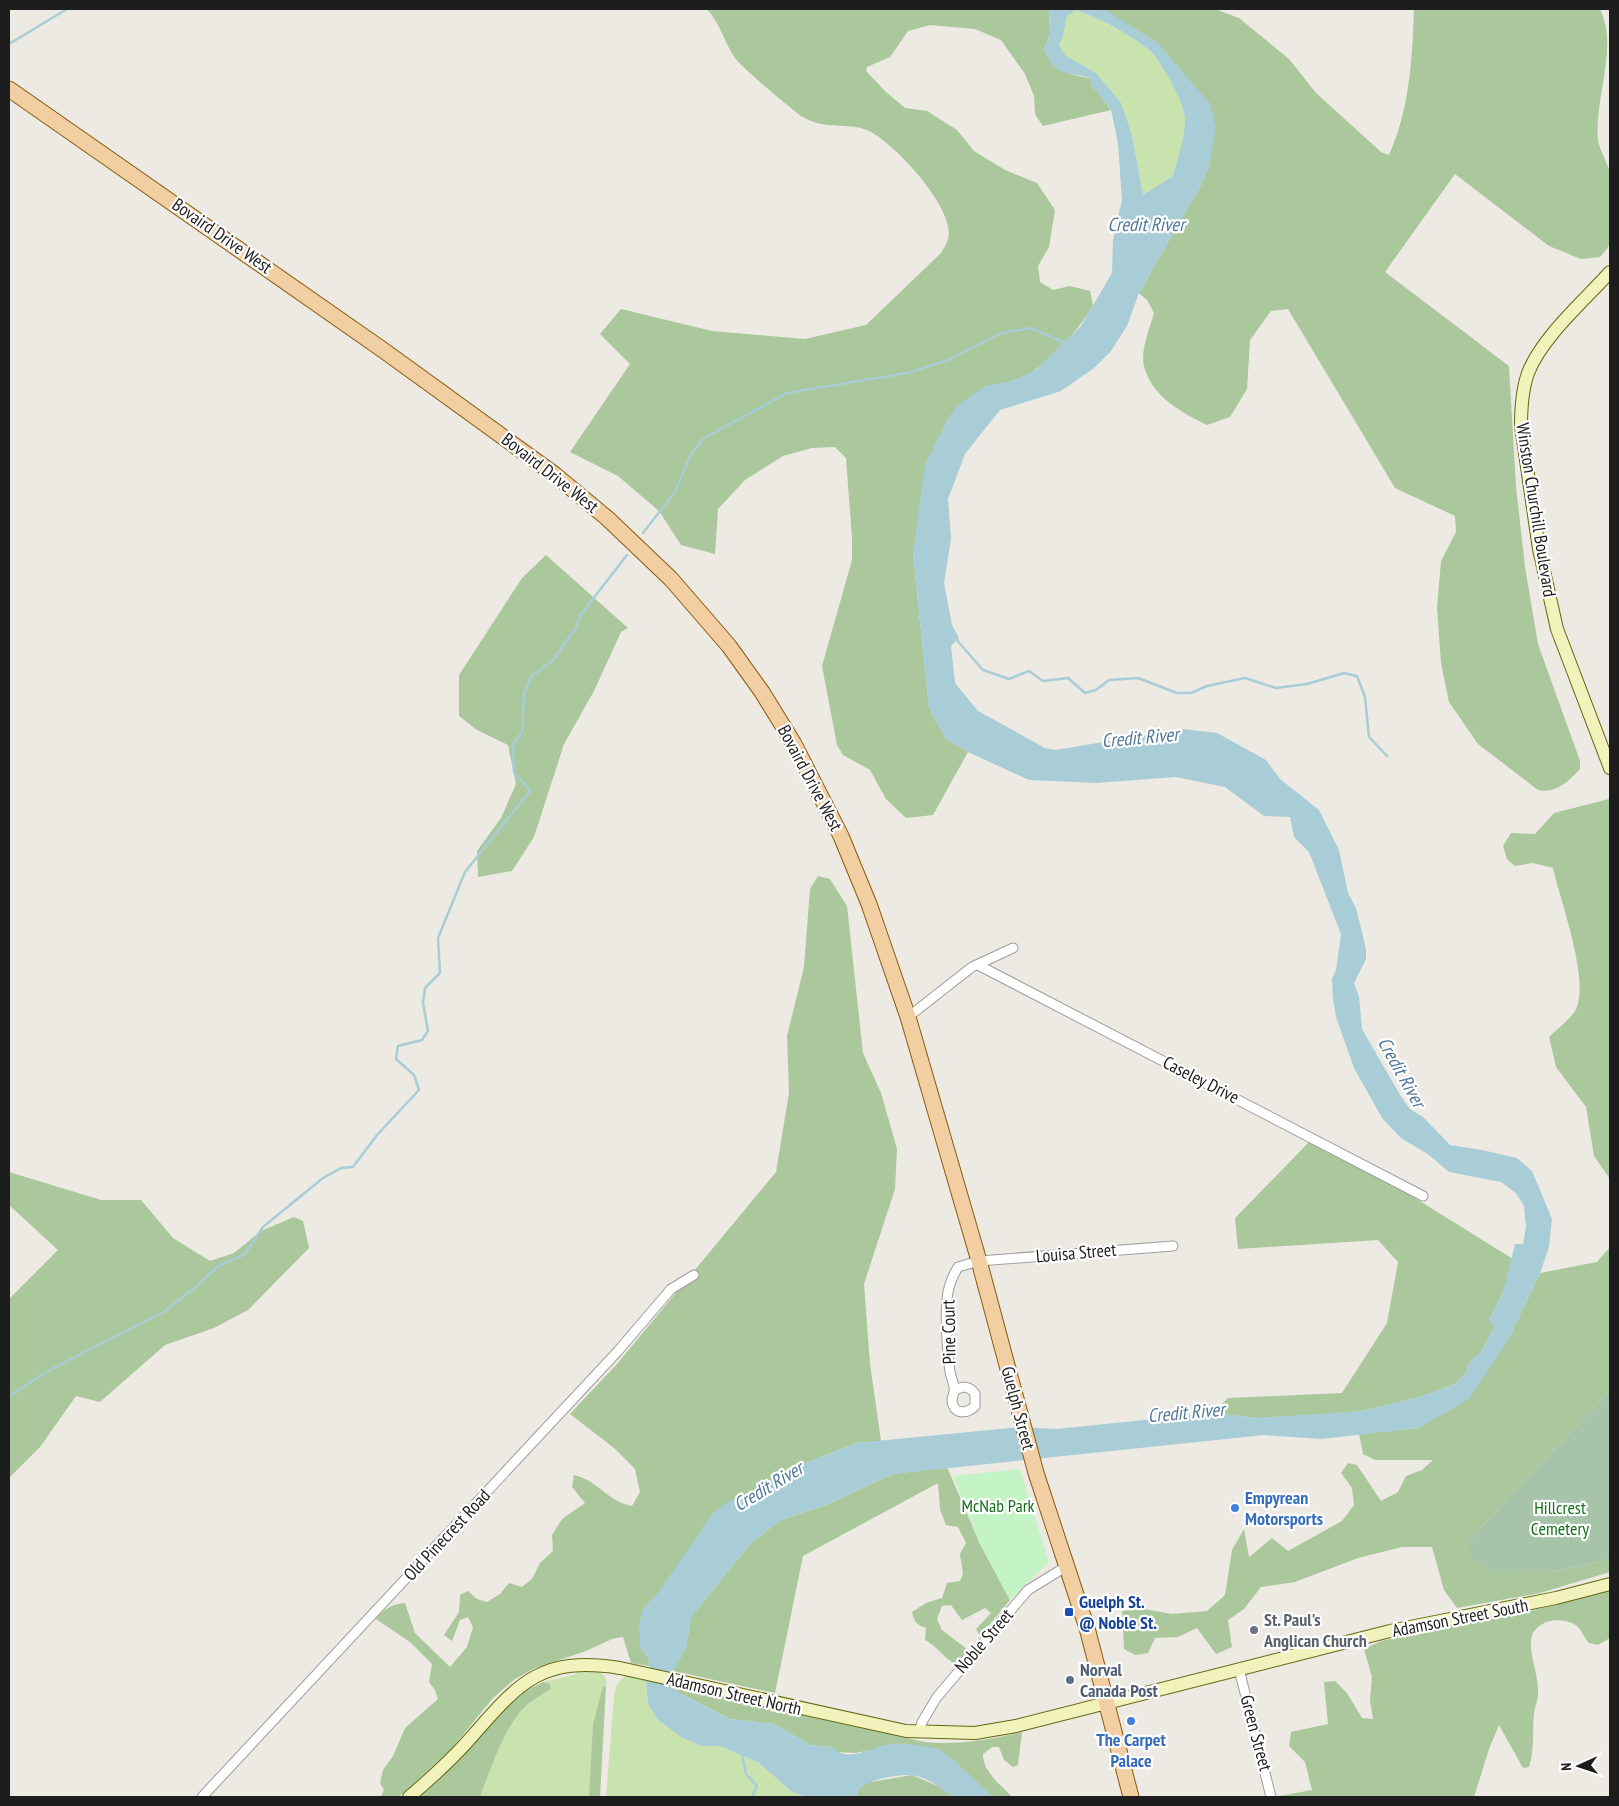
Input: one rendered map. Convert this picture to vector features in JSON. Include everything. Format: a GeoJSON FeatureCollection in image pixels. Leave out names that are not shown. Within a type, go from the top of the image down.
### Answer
{"type":"FeatureCollection","features":[{"type":"Feature","properties":{"kind":"main road","name":"Bovaird Drive West"},"geometry":{"type":"LineString","coordinates":[[9,89],[506,437],[607,518],[664,571],[729,646],[762,692],[794,744],[842,836],[869,904],[908,1017]]}},
{"type":"Feature","properties":{"kind":"main road","name":"Winston Churchill Boulevard"},"geometry":{"type":"LineString","coordinates":[[1610,272],[1555,333],[1529,372],[1524,389],[1520,426],[1539,549],[1557,629],[1610,768]]}},
{"type":"Feature","properties":{"kind":"main road","name":"Guelph Street"},"geometry":{"type":"LineString","coordinates":[[908,1017],[979,1261],[1036,1473],[1087,1628],[1131,1797]]}},
{"type":"Feature","properties":{"kind":"main road","name":"Adamson Street South"},"geometry":{"type":"LineString","coordinates":[[1106,1704],[1390,1631],[1556,1598],[1610,1584]]}},
{"type":"Feature","properties":{"kind":"main road","name":"Adamson Street North"},"geometry":{"type":"LineString","coordinates":[[408,1797],[445,1766],[508,1696],[534,1676],[575,1665],[606,1666],[637,1671],[798,1708],[919,1732],[975,1733],[1002,1730],[1106,1704]]}},
{"type":"Feature","properties":{"kind":"street"},"geometry":{"type":"LineString","coordinates":[[908,1017],[978,965],[1013,948]]}},
{"type":"Feature","properties":{"kind":"street","name":"Caseley Drive"},"geometry":{"type":"LineString","coordinates":[[978,965],[1423,1196]]}},
{"type":"Feature","properties":{"kind":"street","name":"Louisa Street"},"geometry":{"type":"LineString","coordinates":[[979,1261],[1173,1246]]}},
{"type":"Feature","properties":{"kind":"street","name":"Pine Court"},"geometry":{"type":"LineString","coordinates":[[954,1391],[946,1337],[947,1299],[950,1281],[958,1267],[979,1261]]}},
{"type":"Feature","properties":{"kind":"street","name":"Old Pinecrest Road"},"geometry":{"type":"LineString","coordinates":[[202,1797],[544,1431],[672,1289],[694,1276]]}},
{"type":"Feature","properties":{"kind":"street","name":"Noble Street"},"geometry":{"type":"LineString","coordinates":[[919,1732],[922,1722],[937,1697],[1028,1590],[1067,1566]]}},
{"type":"Feature","properties":{"kind":"street","name":"Green Street"},"geometry":{"type":"LineString","coordinates":[[1239,1669],[1272,1797]]}},
{"type":"Feature","properties":{"kind":"green space"},"geometry":{"type":"Polygon","coordinates":[[[707,9],[1049,9],[1050,34],[1044,50],[1071,74],[1091,79],[1091,84],[1111,110],[1043,126],[1035,114],[1034,96],[1025,74],[1001,40],[975,29],[930,25],[908,31],[890,57],[867,67],[866,71],[905,108],[927,111],[957,130],[974,151],[1005,170],[1037,183],[1055,210],[1049,247],[1038,266],[1040,282],[1053,290],[1070,286],[1090,291],[1093,306],[1069,338],[1037,369],[1015,380],[985,386],[913,554],[929,708],[946,739],[968,752],[933,815],[906,818],[886,799],[870,770],[843,755],[837,745],[822,666],[852,560],[852,538],[846,458],[835,447],[812,448],[783,456],[745,480],[718,509],[715,554],[681,545],[659,511],[618,476],[570,452],[630,364],[600,334],[621,309],[712,331],[805,339],[866,325],[941,253],[948,239],[948,226],[943,211],[921,178],[892,148],[867,130],[827,125],[810,121],[801,116],[739,63],[731,52],[716,21],[707,9]]]}},
{"type":"Feature","properties":{"kind":"green space"},"geometry":{"type":"Polygon","coordinates":[[[1104,9],[1215,9],[1239,18],[1289,59],[1316,93],[1381,152],[1389,155],[1406,102],[1411,65],[1414,9],[1600,9],[1605,24],[1607,56],[1599,107],[1598,140],[1610,172],[1612,195],[1611,236],[1605,252],[1600,257],[1581,259],[1549,246],[1455,174],[1385,272],[1509,366],[1516,487],[1525,567],[1538,644],[1580,761],[1580,769],[1562,786],[1545,791],[1538,790],[1478,744],[1449,702],[1441,663],[1437,608],[1441,561],[1456,532],[1455,516],[1395,488],[1288,309],[1271,311],[1250,340],[1247,389],[1230,417],[1207,425],[1187,415],[1169,402],[1161,395],[1148,377],[1144,366],[1143,353],[1154,313],[1147,300],[1139,293],[1201,185],[1210,163],[1210,104],[1104,9]]]}},
{"type":"Feature","properties":{"kind":"green space"},"geometry":{"type":"Polygon","coordinates":[[[1076,10],[1115,28],[1145,46],[1167,73],[1183,107],[1186,130],[1173,176],[1143,195],[1132,135],[1108,88],[1096,73],[1066,56],[1059,44],[1063,36],[1067,16],[1076,10]]]}},
{"type":"Feature","properties":{"kind":"green space"},"geometry":{"type":"Polygon","coordinates":[[[546,555],[628,628],[621,632],[594,691],[564,744],[534,837],[512,871],[478,877],[477,851],[501,818],[516,784],[508,745],[477,730],[459,716],[459,675],[522,578],[546,555]]]}},
{"type":"Feature","properties":{"kind":"green space"},"geometry":{"type":"Polygon","coordinates":[[[1609,799],[1610,1179],[1594,1156],[1586,1107],[1556,1067],[1549,1037],[1574,1012],[1579,996],[1577,960],[1553,868],[1533,863],[1515,866],[1507,859],[1503,846],[1511,833],[1535,834],[1554,813],[1609,799]]]}},
{"type":"Feature","properties":{"kind":"green space"},"geometry":{"type":"Polygon","coordinates":[[[818,876],[830,879],[847,906],[863,1053],[881,1093],[897,1149],[895,1189],[864,1284],[870,1364],[881,1441],[856,1443],[798,1466],[768,1484],[643,1609],[640,1647],[648,1657],[650,1666],[631,1663],[623,1637],[612,1639],[586,1651],[535,1668],[515,1679],[493,1698],[452,1748],[405,1792],[398,1797],[381,1797],[384,1790],[380,1783],[383,1770],[393,1756],[405,1728],[438,1699],[435,1690],[429,1682],[432,1664],[410,1642],[376,1619],[379,1615],[389,1608],[405,1603],[415,1633],[450,1667],[467,1647],[473,1627],[468,1617],[460,1620],[452,1641],[444,1635],[459,1612],[460,1595],[468,1591],[477,1599],[487,1602],[500,1594],[509,1583],[522,1587],[532,1579],[540,1563],[553,1551],[552,1535],[562,1519],[585,1503],[572,1487],[574,1475],[590,1482],[624,1504],[632,1506],[640,1492],[635,1469],[614,1448],[570,1414],[617,1364],[776,1172],[789,1093],[787,1036],[804,967],[810,889],[818,876]]]}},
{"type":"Feature","properties":{"kind":"green space"},"geometry":{"type":"Polygon","coordinates":[[[1315,1136],[1513,1259],[1503,1292],[1489,1320],[1496,1323],[1482,1351],[1469,1363],[1466,1373],[1455,1384],[1420,1397],[1362,1411],[1328,1414],[1258,1418],[1213,1413],[1228,1398],[1342,1393],[1387,1323],[1398,1262],[1378,1240],[1238,1249],[1235,1218],[1315,1136]]]}},
{"type":"Feature","properties":{"kind":"green space"},"geometry":{"type":"Polygon","coordinates":[[[9,1172],[101,1200],[141,1200],[173,1238],[210,1261],[234,1253],[261,1231],[294,1217],[303,1221],[309,1248],[248,1310],[214,1328],[165,1345],[100,1402],[76,1396],[40,1447],[9,1478],[9,1299],[58,1250],[9,1205],[9,1172]]]}},
{"type":"Feature","properties":{"kind":"green space"},"geometry":{"type":"Polygon","coordinates":[[[1610,1247],[1610,1391],[1468,1541],[1552,1572],[1610,1559],[1610,1572],[1540,1593],[1457,1608],[1444,1590],[1432,1547],[1402,1547],[1358,1558],[1295,1582],[1261,1587],[1244,1609],[1228,1620],[1232,1647],[1216,1654],[1197,1628],[1178,1637],[1155,1638],[1148,1653],[1135,1655],[1124,1649],[1122,1611],[1144,1609],[1172,1614],[1207,1611],[1225,1595],[1232,1550],[1244,1529],[1249,1557],[1272,1538],[1288,1551],[1342,1521],[1354,1505],[1352,1488],[1341,1473],[1348,1463],[1357,1465],[1381,1501],[1398,1492],[1406,1476],[1422,1470],[1433,1460],[1375,1460],[1363,1454],[1359,1434],[1419,1428],[1508,1340],[1540,1273],[1597,1262],[1610,1247]]]}},
{"type":"Feature","properties":{"kind":"green space","name":"Hillcrest Cemetery"},"geometry":{"type":"Polygon","coordinates":[[[1610,1391],[1610,1559],[1552,1572],[1491,1573],[1470,1556],[1468,1541],[1610,1391]]]}},
{"type":"Feature","properties":{"kind":"green space"},"geometry":{"type":"Polygon","coordinates":[[[947,1467],[980,1544],[1010,1600],[980,1636],[976,1629],[991,1613],[985,1608],[962,1620],[951,1605],[942,1606],[937,1619],[942,1630],[968,1650],[960,1662],[955,1664],[925,1640],[926,1628],[916,1623],[912,1612],[926,1603],[942,1598],[947,1583],[960,1581],[963,1574],[960,1554],[966,1543],[958,1527],[946,1525],[940,1509],[938,1483],[803,1556],[775,1693],[673,1671],[686,1648],[691,1617],[751,1543],[781,1520],[828,1504],[893,1474],[947,1467]]]}},
{"type":"Feature","properties":{"kind":"green space","name":"McNab Park"},"geometry":{"type":"Polygon","coordinates":[[[1020,1469],[1049,1562],[1010,1600],[980,1544],[953,1476],[1020,1469]]]}},
{"type":"Feature","properties":{"kind":"green space"},"geometry":{"type":"Polygon","coordinates":[[[1610,1589],[1610,1638],[1598,1645],[1589,1643],[1578,1627],[1572,1623],[1558,1620],[1543,1624],[1533,1634],[1531,1647],[1538,1694],[1534,1713],[1533,1747],[1529,1767],[1523,1768],[1499,1725],[1489,1749],[1474,1797],[1274,1797],[1312,1790],[1305,1762],[1289,1746],[1291,1732],[1328,1724],[1324,1682],[1335,1681],[1347,1693],[1362,1718],[1373,1719],[1370,1700],[1372,1677],[1364,1649],[1381,1641],[1531,1611],[1610,1589]]]}},
{"type":"Feature","properties":{"kind":"green space"},"geometry":{"type":"Polygon","coordinates":[[[576,1671],[597,1672],[605,1676],[606,1681],[606,1687],[603,1686],[589,1797],[480,1797],[492,1764],[513,1721],[530,1702],[551,1689],[550,1684],[543,1682],[576,1674],[576,1671]]]}},
{"type":"Feature","properties":{"kind":"green space"},"geometry":{"type":"Polygon","coordinates":[[[627,1676],[646,1680],[648,1704],[657,1719],[681,1737],[700,1746],[720,1746],[759,1763],[791,1791],[806,1797],[606,1797],[615,1689],[621,1679],[627,1676]]]}},
{"type":"Feature","properties":{"kind":"green space"},"geometry":{"type":"Polygon","coordinates":[[[543,1682],[550,1684],[551,1689],[534,1699],[513,1721],[497,1753],[480,1797],[416,1797],[507,1704],[521,1693],[543,1682]]]}},
{"type":"Feature","properties":{"kind":"green space"},"geometry":{"type":"Polygon","coordinates":[[[603,1686],[606,1687],[600,1797],[589,1797],[593,1725],[603,1686]]]}},
{"type":"Feature","properties":{"kind":"green space"},"geometry":{"type":"Polygon","coordinates":[[[670,1686],[925,1742],[950,1743],[974,1741],[1022,1732],[1018,1765],[1013,1767],[1004,1760],[999,1747],[992,1747],[983,1754],[989,1772],[1012,1797],[993,1797],[939,1749],[891,1744],[855,1753],[837,1752],[833,1747],[810,1745],[774,1724],[730,1719],[679,1693],[670,1686]]]}},
{"type":"Feature","properties":{"kind":"green space"},"geometry":{"type":"Polygon","coordinates":[[[912,1775],[943,1788],[952,1797],[858,1797],[858,1790],[865,1783],[912,1775]]]}},
{"type":"Feature","properties":{"kind":"water","name":"Credit River"},"geometry":{"type":"Polygon","coordinates":[[[1049,9],[1104,9],[1158,43],[1210,104],[1216,126],[1210,163],[1201,185],[1139,293],[1127,326],[1111,351],[1094,368],[1061,391],[1000,410],[965,454],[948,499],[951,539],[944,583],[952,625],[959,638],[951,646],[955,683],[978,711],[1045,748],[1055,750],[1183,729],[1217,733],[1266,760],[1280,779],[1319,810],[1339,850],[1348,893],[1356,908],[1366,949],[1366,959],[1354,983],[1359,997],[1362,1029],[1410,1109],[1423,1117],[1450,1145],[1517,1158],[1532,1171],[1552,1219],[1549,1247],[1540,1273],[1508,1340],[1469,1399],[1419,1428],[1321,1439],[1264,1435],[893,1474],[828,1504],[781,1520],[751,1543],[691,1617],[686,1648],[670,1677],[670,1686],[679,1693],[730,1719],[774,1724],[810,1745],[833,1747],[839,1752],[846,1754],[861,1753],[892,1744],[938,1749],[957,1763],[993,1797],[952,1797],[933,1783],[910,1775],[876,1780],[858,1790],[858,1797],[806,1797],[791,1791],[759,1763],[720,1746],[700,1746],[681,1737],[657,1719],[648,1704],[646,1680],[650,1666],[648,1657],[640,1647],[639,1624],[643,1609],[655,1597],[714,1512],[730,1501],[768,1484],[798,1466],[856,1443],[1021,1427],[1056,1429],[1213,1413],[1258,1418],[1362,1411],[1420,1397],[1455,1384],[1466,1373],[1469,1363],[1482,1351],[1495,1324],[1491,1324],[1489,1320],[1503,1292],[1515,1244],[1523,1244],[1526,1227],[1524,1206],[1516,1193],[1501,1182],[1449,1172],[1429,1155],[1401,1138],[1382,1118],[1354,1068],[1336,1017],[1332,979],[1336,970],[1341,934],[1309,852],[1294,837],[1290,817],[1264,816],[1225,787],[1176,777],[1096,783],[1029,780],[968,752],[946,739],[929,708],[913,554],[925,465],[948,418],[958,405],[985,386],[1016,380],[1037,369],[1081,326],[1112,273],[1113,240],[1122,200],[1118,143],[1111,110],[1091,84],[1091,79],[1063,72],[1053,66],[1044,50],[1050,34],[1049,9]],[[1076,10],[1067,16],[1059,45],[1066,56],[1096,73],[1121,103],[1132,135],[1143,195],[1173,176],[1184,134],[1184,112],[1171,82],[1159,61],[1148,49],[1122,32],[1076,10]]]}},
{"type":"Feature","properties":{"kind":"waterway"},"geometry":{"type":"LineString","coordinates":[[9,44],[67,9]]}},
{"type":"Feature","properties":{"kind":"waterway"},"geometry":{"type":"LineString","coordinates":[[643,533],[675,492],[691,454],[704,438],[787,393],[907,373],[948,360],[1001,333],[1031,328],[1063,342]]}},
{"type":"Feature","properties":{"kind":"waterway"},"geometry":{"type":"LineString","coordinates":[[9,1396],[50,1370],[165,1311],[197,1286],[217,1267],[245,1254],[263,1227],[323,1178],[341,1168],[353,1167],[377,1135],[419,1090],[414,1075],[396,1059],[398,1046],[422,1040],[428,1031],[423,1003],[425,988],[440,973],[438,938],[465,872],[530,791],[514,772],[513,744],[522,732],[524,693],[531,677],[553,660],[575,629],[582,613],[627,555]]}},
{"type":"Feature","properties":{"kind":"waterway"},"geometry":{"type":"LineString","coordinates":[[955,638],[983,670],[1009,679],[1029,671],[1043,681],[1068,678],[1085,693],[1096,690],[1109,680],[1138,678],[1177,693],[1191,693],[1207,686],[1245,678],[1276,688],[1307,684],[1344,673],[1357,676],[1365,697],[1369,737],[1387,756]]}},
{"type":"Feature","properties":{"kind":"waterway"},"geometry":{"type":"LineString","coordinates":[[742,1755],[746,1774],[757,1786],[752,1797]]}},
{"type":"Feature","properties":{"kind":"place","name":"Empyrean Motorsports"},"geometry":{"type":"Point","coordinates":[1235,1508]}},
{"type":"Feature","properties":{"kind":"place","name":"Guelph St. @ Noble St."},"geometry":{"type":"Point","coordinates":[1069,1612]}},
{"type":"Feature","properties":{"kind":"place","name":"St. Paul's Anglican Church"},"geometry":{"type":"Point","coordinates":[1254,1630]}},
{"type":"Feature","properties":{"kind":"place","name":"Norval Canada Post"},"geometry":{"type":"Point","coordinates":[1070,1680]}},
{"type":"Feature","properties":{"kind":"place","name":"The Carpet Palace"},"geometry":{"type":"Point","coordinates":[1131,1721]}}]}
